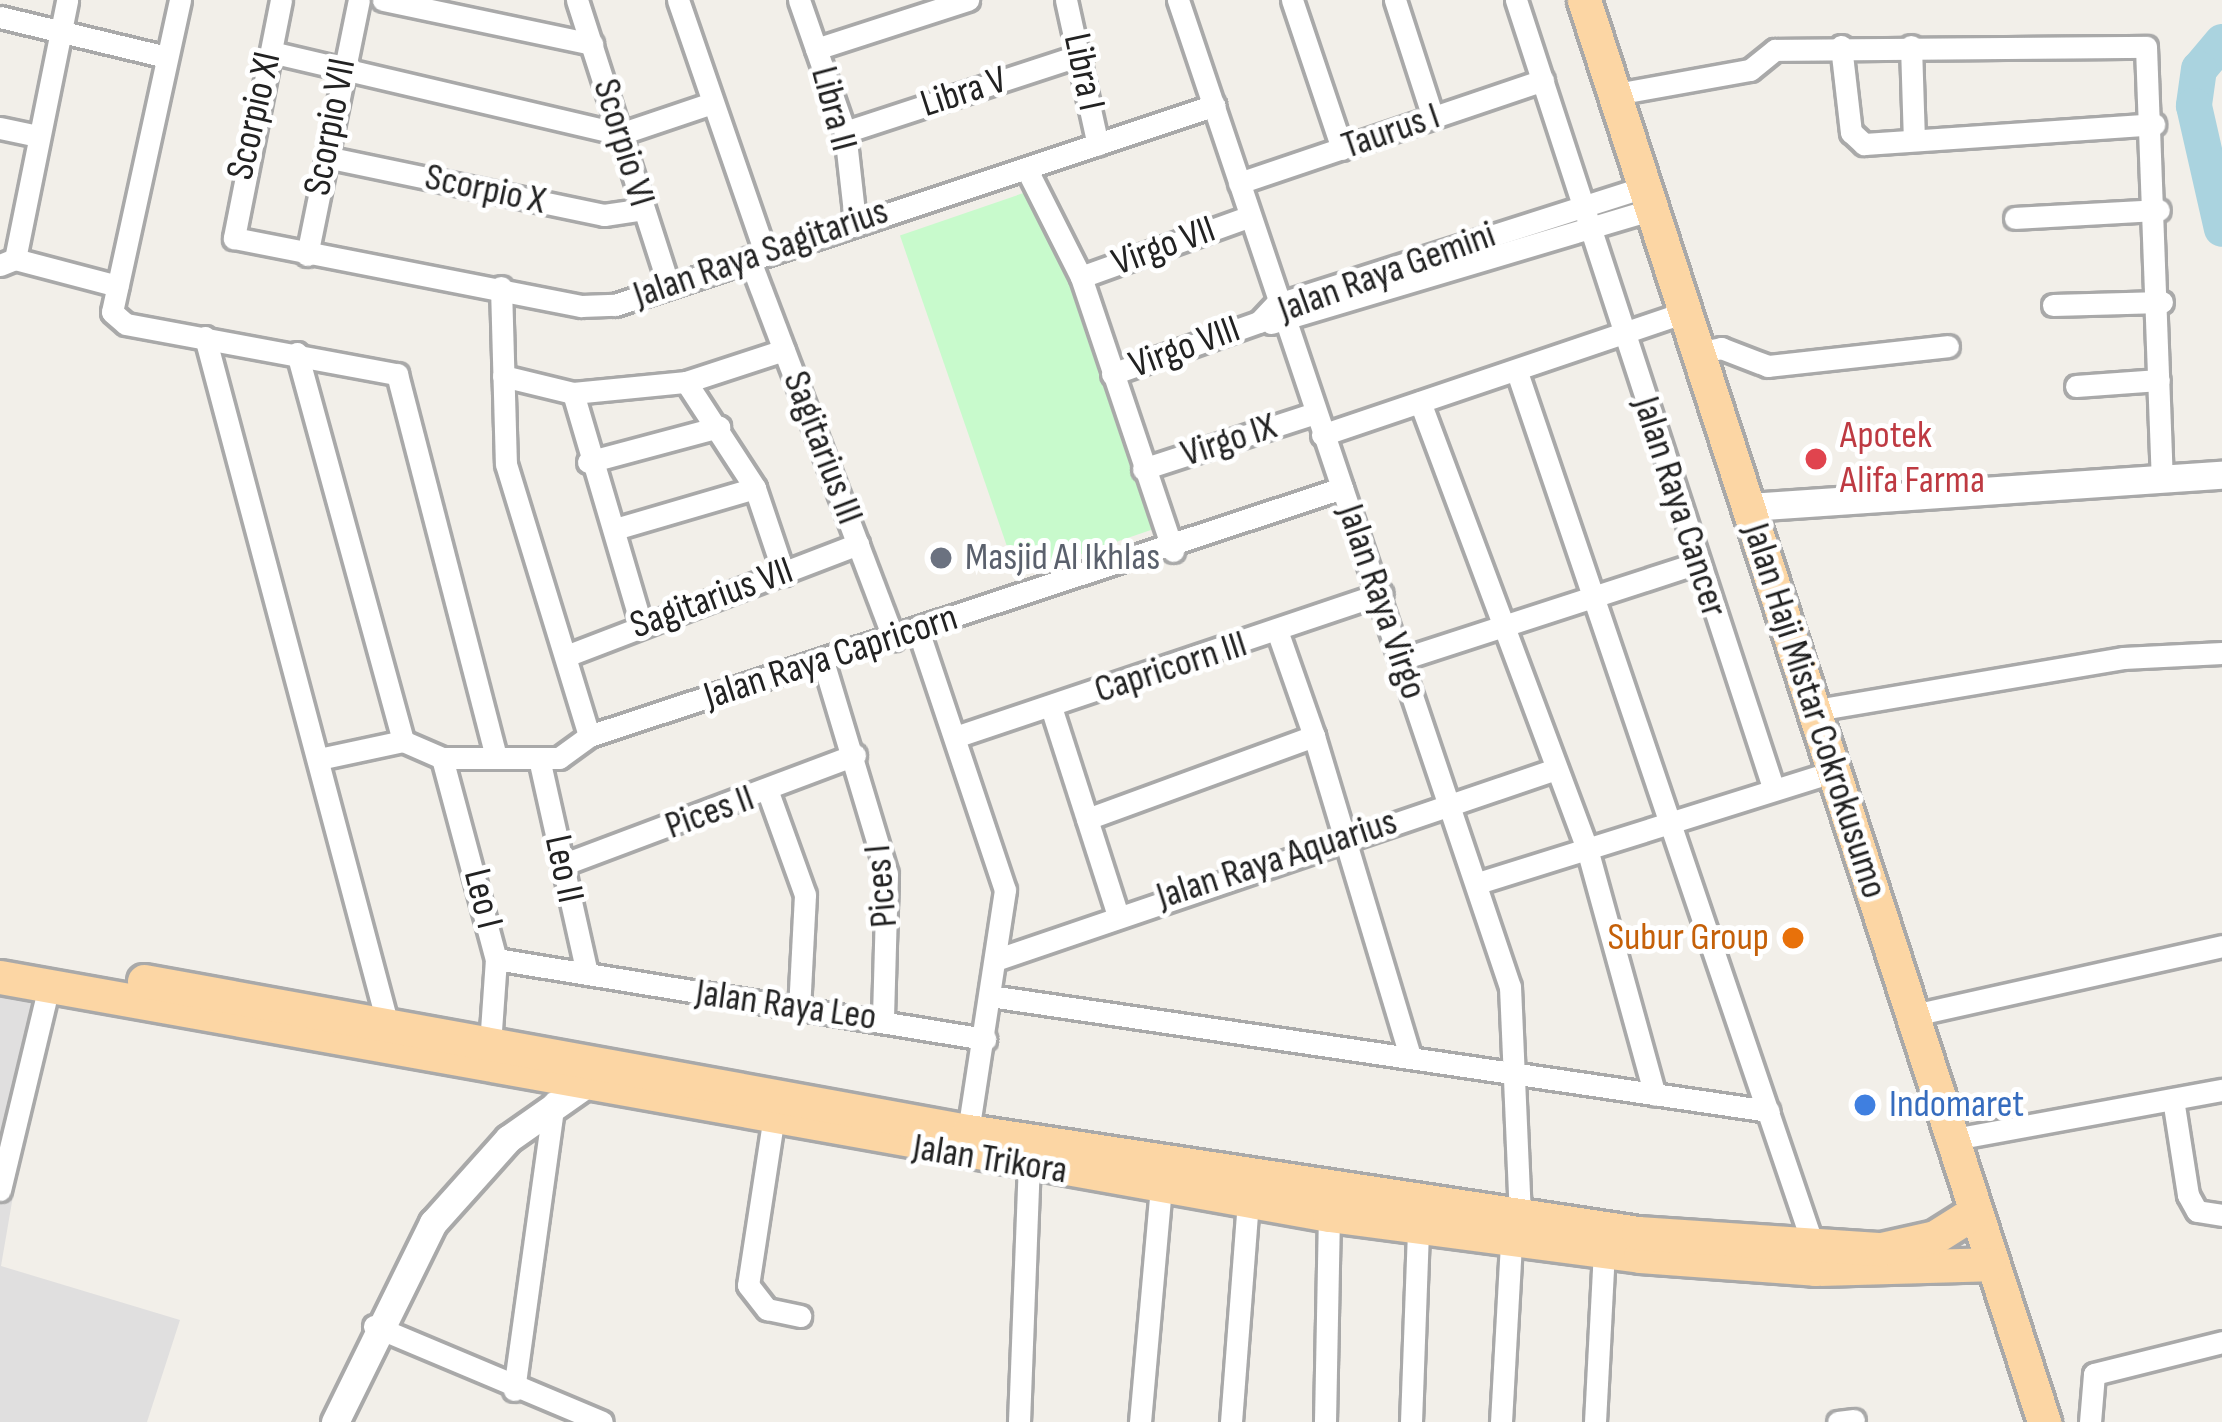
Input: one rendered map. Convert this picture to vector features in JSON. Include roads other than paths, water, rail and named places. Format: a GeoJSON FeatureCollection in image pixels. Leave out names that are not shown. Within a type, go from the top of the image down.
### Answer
{"type":"FeatureCollection","features":[{"type":"Feature","properties":{"kind":"main road","name":"Jalan Haji Mistar Cokrokusumo"},"geometry":{"type":"LineString","coordinates":[[1584,0],[1683,313],[1838,770],[1949,1141],[2044,1422]]}},
{"type":"Feature","properties":{"kind":"main road","name":"Jalan Trikora"},"geometry":{"type":"LineString","coordinates":[[0,956],[371,1029],[568,1095],[968,1131],[1516,1229],[1604,1253],[1815,1269],[1989,1264]]}},
{"type":"Feature","properties":{"kind":"main road","name":"Jalan Trikora"},"geometry":{"type":"LineString","coordinates":[[0,977],[490,1044],[1029,1167],[1418,1228],[1813,1245],[1912,1244],[1973,1213]]}},
{"type":"Feature","properties":{"kind":"street"},"geometry":{"type":"LineString","coordinates":[[67,0],[8,262],[118,286]]}},
{"type":"Feature","properties":{"kind":"street"},"geometry":{"type":"LineString","coordinates":[[180,0],[118,286],[115,320],[397,374],[494,754]]}},
{"type":"Feature","properties":{"kind":"street","name":"Scorpio XI"},"geometry":{"type":"LineString","coordinates":[[231,232],[281,0]]}},
{"type":"Feature","properties":{"kind":"street","name":"Scorpio VII"},"geometry":{"type":"LineString","coordinates":[[307,254],[337,76],[359,0]]}},
{"type":"Feature","properties":{"kind":"street"},"geometry":{"type":"LineString","coordinates":[[383,0],[592,44]]}},
{"type":"Feature","properties":{"kind":"street","name":"Scorpio VI"},"geometry":{"type":"LineString","coordinates":[[578,0],[669,286]]}},
{"type":"Feature","properties":{"kind":"street","name":"Sagitarius III"},"geometry":{"type":"LineString","coordinates":[[678,0],[784,350],[894,639]]}},
{"type":"Feature","properties":{"kind":"street","name":"Libra II"},"geometry":{"type":"LineString","coordinates":[[799,0],[844,132],[855,220]]}},
{"type":"Feature","properties":{"kind":"street"},"geometry":{"type":"LineString","coordinates":[[816,49],[968,0]]}},
{"type":"Feature","properties":{"kind":"street","name":"Libra I"},"geometry":{"type":"LineString","coordinates":[[1066,0],[1083,54],[1098,145]]}},
{"type":"Feature","properties":{"kind":"street","name":"Jalan Raya Virgo"},"geometry":{"type":"LineString","coordinates":[[1178,0],[1239,183],[1272,317],[1382,592],[1446,806],[1478,883],[1510,987],[1517,1072],[1516,1229],[1501,1422]]}},
{"type":"Feature","properties":{"kind":"street"},"geometry":{"type":"LineString","coordinates":[[1292,0],[1342,149]]}},
{"type":"Feature","properties":{"kind":"street"},"geometry":{"type":"LineString","coordinates":[[1395,0],[1433,118]]}},
{"type":"Feature","properties":{"kind":"street","name":"Jalan Raya Cancer"},"geometry":{"type":"LineString","coordinates":[[1516,0],[1773,787]]}},
{"type":"Feature","properties":{"kind":"street"},"geometry":{"type":"LineString","coordinates":[[0,17],[166,57]]}},
{"type":"Feature","properties":{"kind":"street"},"geometry":{"type":"LineString","coordinates":[[1841,46],[1851,132],[1864,144],[2154,124]]}},
{"type":"Feature","properties":{"kind":"street"},"geometry":{"type":"LineString","coordinates":[[1911,46],[1914,139]]}},
{"type":"Feature","properties":{"kind":"street"},"geometry":{"type":"LineString","coordinates":[[1616,94],[1750,70],[1775,50],[2146,47],[2159,210],[2162,475]]}},
{"type":"Feature","properties":{"kind":"street"},"geometry":{"type":"LineString","coordinates":[[271,52],[337,76],[620,134],[712,103]]}},
{"type":"Feature","properties":{"kind":"street","name":"Libra V"},"geometry":{"type":"LineString","coordinates":[[844,132],[1083,54]]}},
{"type":"Feature","properties":{"kind":"street","name":"Taurus I"},"geometry":{"type":"LineString","coordinates":[[1239,183],[1543,80]]}},
{"type":"Feature","properties":{"kind":"street","name":"Jalan Raya Sagitarius"},"geometry":{"type":"LineString","coordinates":[[231,232],[307,254],[598,307],[1215,105]]}},
{"type":"Feature","properties":{"kind":"street"},"geometry":{"type":"LineString","coordinates":[[0,128],[34,135]]}},
{"type":"Feature","properties":{"kind":"street","name":"Scorpio X"},"geometry":{"type":"LineString","coordinates":[[326,158],[604,215],[644,209]]}},
{"type":"Feature","properties":{"kind":"street"},"geometry":{"type":"LineString","coordinates":[[1026,168],[1081,277],[1173,551]]}},
{"type":"Feature","properties":{"kind":"street","name":"Jalan Raya Gemini"},"geometry":{"type":"LineString","coordinates":[[1272,317],[1647,198]]}},
{"type":"Feature","properties":{"kind":"street"},"geometry":{"type":"LineString","coordinates":[[2015,218],[2159,210]]}},
{"type":"Feature","properties":{"kind":"street","name":"Virgo VII"},"geometry":{"type":"LineString","coordinates":[[1081,277],[1248,218]]}},
{"type":"Feature","properties":{"kind":"street"},"geometry":{"type":"LineString","coordinates":[[501,287],[503,376],[522,537],[566,656],[589,736]]}},
{"type":"Feature","properties":{"kind":"street"},"geometry":{"type":"LineString","coordinates":[[2053,305],[2162,302]]}},
{"type":"Feature","properties":{"kind":"street","name":"Virgo IX"},"geometry":{"type":"LineString","coordinates":[[1143,469],[1420,403],[1683,313]]}},
{"type":"Feature","properties":{"kind":"street","name":"Virgo VIII"},"geometry":{"type":"LineString","coordinates":[[1112,374],[1272,317]]}},
{"type":"Feature","properties":{"kind":"street"},"geometry":{"type":"LineString","coordinates":[[206,337],[319,759],[371,1029]]}},
{"type":"Feature","properties":{"kind":"street"},"geometry":{"type":"LineString","coordinates":[[1698,353],[1721,348],[1768,366],[1948,346]]}},
{"type":"Feature","properties":{"kind":"street"},"geometry":{"type":"LineString","coordinates":[[503,376],[573,393],[686,382],[784,350]]}},
{"type":"Feature","properties":{"kind":"street"},"geometry":{"type":"LineString","coordinates":[[297,353],[404,741]]}},
{"type":"Feature","properties":{"kind":"street"},"geometry":{"type":"LineString","coordinates":[[1517,372],[1813,1245]]}},
{"type":"Feature","properties":{"kind":"street"},"geometry":{"type":"LineString","coordinates":[[2076,386],[2159,380]]}},
{"type":"Feature","properties":{"kind":"street"},"geometry":{"type":"LineString","coordinates":[[686,382],[755,488],[784,574]]}},
{"type":"Feature","properties":{"kind":"street"},"geometry":{"type":"LineString","coordinates":[[573,393],[588,462],[615,529],[640,621]]}},
{"type":"Feature","properties":{"kind":"street"},"geometry":{"type":"LineString","coordinates":[[1420,403],[1498,630],[1586,845],[1655,1095]]}},
{"type":"Feature","properties":{"kind":"street"},"geometry":{"type":"LineString","coordinates":[[588,462],[719,427]]}},
{"type":"Feature","properties":{"kind":"street"},"geometry":{"type":"LineString","coordinates":[[1748,507],[2162,475],[2222,475]]}},
{"type":"Feature","properties":{"kind":"street"},"geometry":{"type":"LineString","coordinates":[[615,529],[755,488]]}},
{"type":"Feature","properties":{"kind":"street","name":"Jalan Raya Capricorn"},"geometry":{"type":"LineString","coordinates":[[540,763],[589,736],[1173,551],[1342,488]]}},
{"type":"Feature","properties":{"kind":"street","name":"Sagitarius VII"},"geometry":{"type":"LineString","coordinates":[[566,656],[640,621],[784,574],[858,544]]}},
{"type":"Feature","properties":{"kind":"street"},"geometry":{"type":"LineString","coordinates":[[1405,658],[1697,563]]}},
{"type":"Feature","properties":{"kind":"street","name":"Capricorn III"},"geometry":{"type":"LineString","coordinates":[[958,736],[1278,633],[1382,592]]}},
{"type":"Feature","properties":{"kind":"street"},"geometry":{"type":"LineString","coordinates":[[918,630],[958,736],[1005,890],[1001,958],[990,996],[968,1131]]}},
{"type":"Feature","properties":{"kind":"street"},"geometry":{"type":"LineString","coordinates":[[1278,633],[1349,834],[1410,1055]]}},
{"type":"Feature","properties":{"kind":"street"},"geometry":{"type":"LineString","coordinates":[[1816,710],[2122,658],[2222,653]]}},
{"type":"Feature","properties":{"kind":"street","name":"Pices I"},"geometry":{"type":"LineString","coordinates":[[824,661],[886,874],[884,1020]]}},
{"type":"Feature","properties":{"kind":"street"},"geometry":{"type":"LineString","coordinates":[[1051,707],[1117,913]]}},
{"type":"Feature","properties":{"kind":"street"},"geometry":{"type":"LineString","coordinates":[[1087,819],[1314,736]]}},
{"type":"Feature","properties":{"kind":"street"},"geometry":{"type":"LineString","coordinates":[[319,759],[404,741],[442,758],[494,754],[540,763]]}},
{"type":"Feature","properties":{"kind":"street","name":"Pices II"},"geometry":{"type":"LineString","coordinates":[[562,866],[768,792],[855,755]]}},
{"type":"Feature","properties":{"kind":"street","name":"Leo I"},"geometry":{"type":"LineString","coordinates":[[442,758],[496,959],[490,1044]]}},
{"type":"Feature","properties":{"kind":"street","name":"Leo II"},"geometry":{"type":"LineString","coordinates":[[540,763],[587,974]]}},
{"type":"Feature","properties":{"kind":"street","name":"Jalan Raya Aquarius"},"geometry":{"type":"LineString","coordinates":[[1001,958],[1117,913],[1556,769]]}},
{"type":"Feature","properties":{"kind":"street"},"geometry":{"type":"LineString","coordinates":[[1478,883],[1671,817],[1838,770]]}},
{"type":"Feature","properties":{"kind":"street"},"geometry":{"type":"LineString","coordinates":[[768,792],[805,895],[799,1008]]}},
{"type":"Feature","properties":{"kind":"street"},"geometry":{"type":"LineString","coordinates":[[1914,1015],[2222,946]]}},
{"type":"Feature","properties":{"kind":"street","name":"Jalan Raya Leo"},"geometry":{"type":"LineString","coordinates":[[496,959],[986,1039]]}},
{"type":"Feature","properties":{"kind":"street"},"geometry":{"type":"LineString","coordinates":[[0,1190],[49,986]]}},
{"type":"Feature","properties":{"kind":"street"},"geometry":{"type":"LineString","coordinates":[[990,996],[1769,1111]]}},
{"type":"Feature","properties":{"kind":"street"},"geometry":{"type":"LineString","coordinates":[[1949,1141],[2222,1090]]}},
{"type":"Feature","properties":{"kind":"street"},"geometry":{"type":"LineString","coordinates":[[335,1422],[374,1326],[466,1180],[568,1095]]}},
{"type":"Feature","properties":{"kind":"street"},"geometry":{"type":"LineString","coordinates":[[514,1390],[568,1095]]}},
{"type":"Feature","properties":{"kind":"street"},"geometry":{"type":"LineString","coordinates":[[2173,1099],[2188,1195],[2197,1211],[2222,1215]]}},
{"type":"Feature","properties":{"kind":"street"},"geometry":{"type":"LineString","coordinates":[[785,1115],[748,1285],[767,1310],[800,1316]]}},
{"type":"Feature","properties":{"kind":"street"},"geometry":{"type":"LineString","coordinates":[[1019,1422],[1029,1167]]}},
{"type":"Feature","properties":{"kind":"street"},"geometry":{"type":"LineString","coordinates":[[1140,1422],[1161,1188]]}},
{"type":"Feature","properties":{"kind":"street"},"geometry":{"type":"LineString","coordinates":[[1232,1422],[1248,1203]]}},
{"type":"Feature","properties":{"kind":"street"},"geometry":{"type":"LineString","coordinates":[[1325,1422],[1329,1215]]}},
{"type":"Feature","properties":{"kind":"street"},"geometry":{"type":"LineString","coordinates":[[1411,1422],[1418,1228]]}},
{"type":"Feature","properties":{"kind":"street"},"geometry":{"type":"LineString","coordinates":[[1595,1422],[1604,1253]]}},
{"type":"Feature","properties":{"kind":"street"},"geometry":{"type":"LineString","coordinates":[[374,1326],[514,1390],[602,1422]]}},
{"type":"Feature","properties":{"kind":"street"},"geometry":{"type":"LineString","coordinates":[[2090,1422],[2085,1388],[2094,1374],[2222,1342]]}},
{"type":"Feature","properties":{"kind":"waterway"},"geometry":{"type":"LineString","coordinates":[[2222,42],[2199,69],[2194,106],[2222,229]]}},
{"type":"Feature","properties":{"kind":"place","name":"Apotek Alifa Farma"},"geometry":{"type":"Point","coordinates":[1816,459]}},
{"type":"Feature","properties":{"kind":"place","name":"Masjid Al Ikhlas"},"geometry":{"type":"Point","coordinates":[941,558]}},
{"type":"Feature","properties":{"kind":"place","name":"Subur Group"},"geometry":{"type":"Point","coordinates":[1793,938]}},
{"type":"Feature","properties":{"kind":"place","name":"Indomaret"},"geometry":{"type":"Point","coordinates":[1865,1105]}}]}
